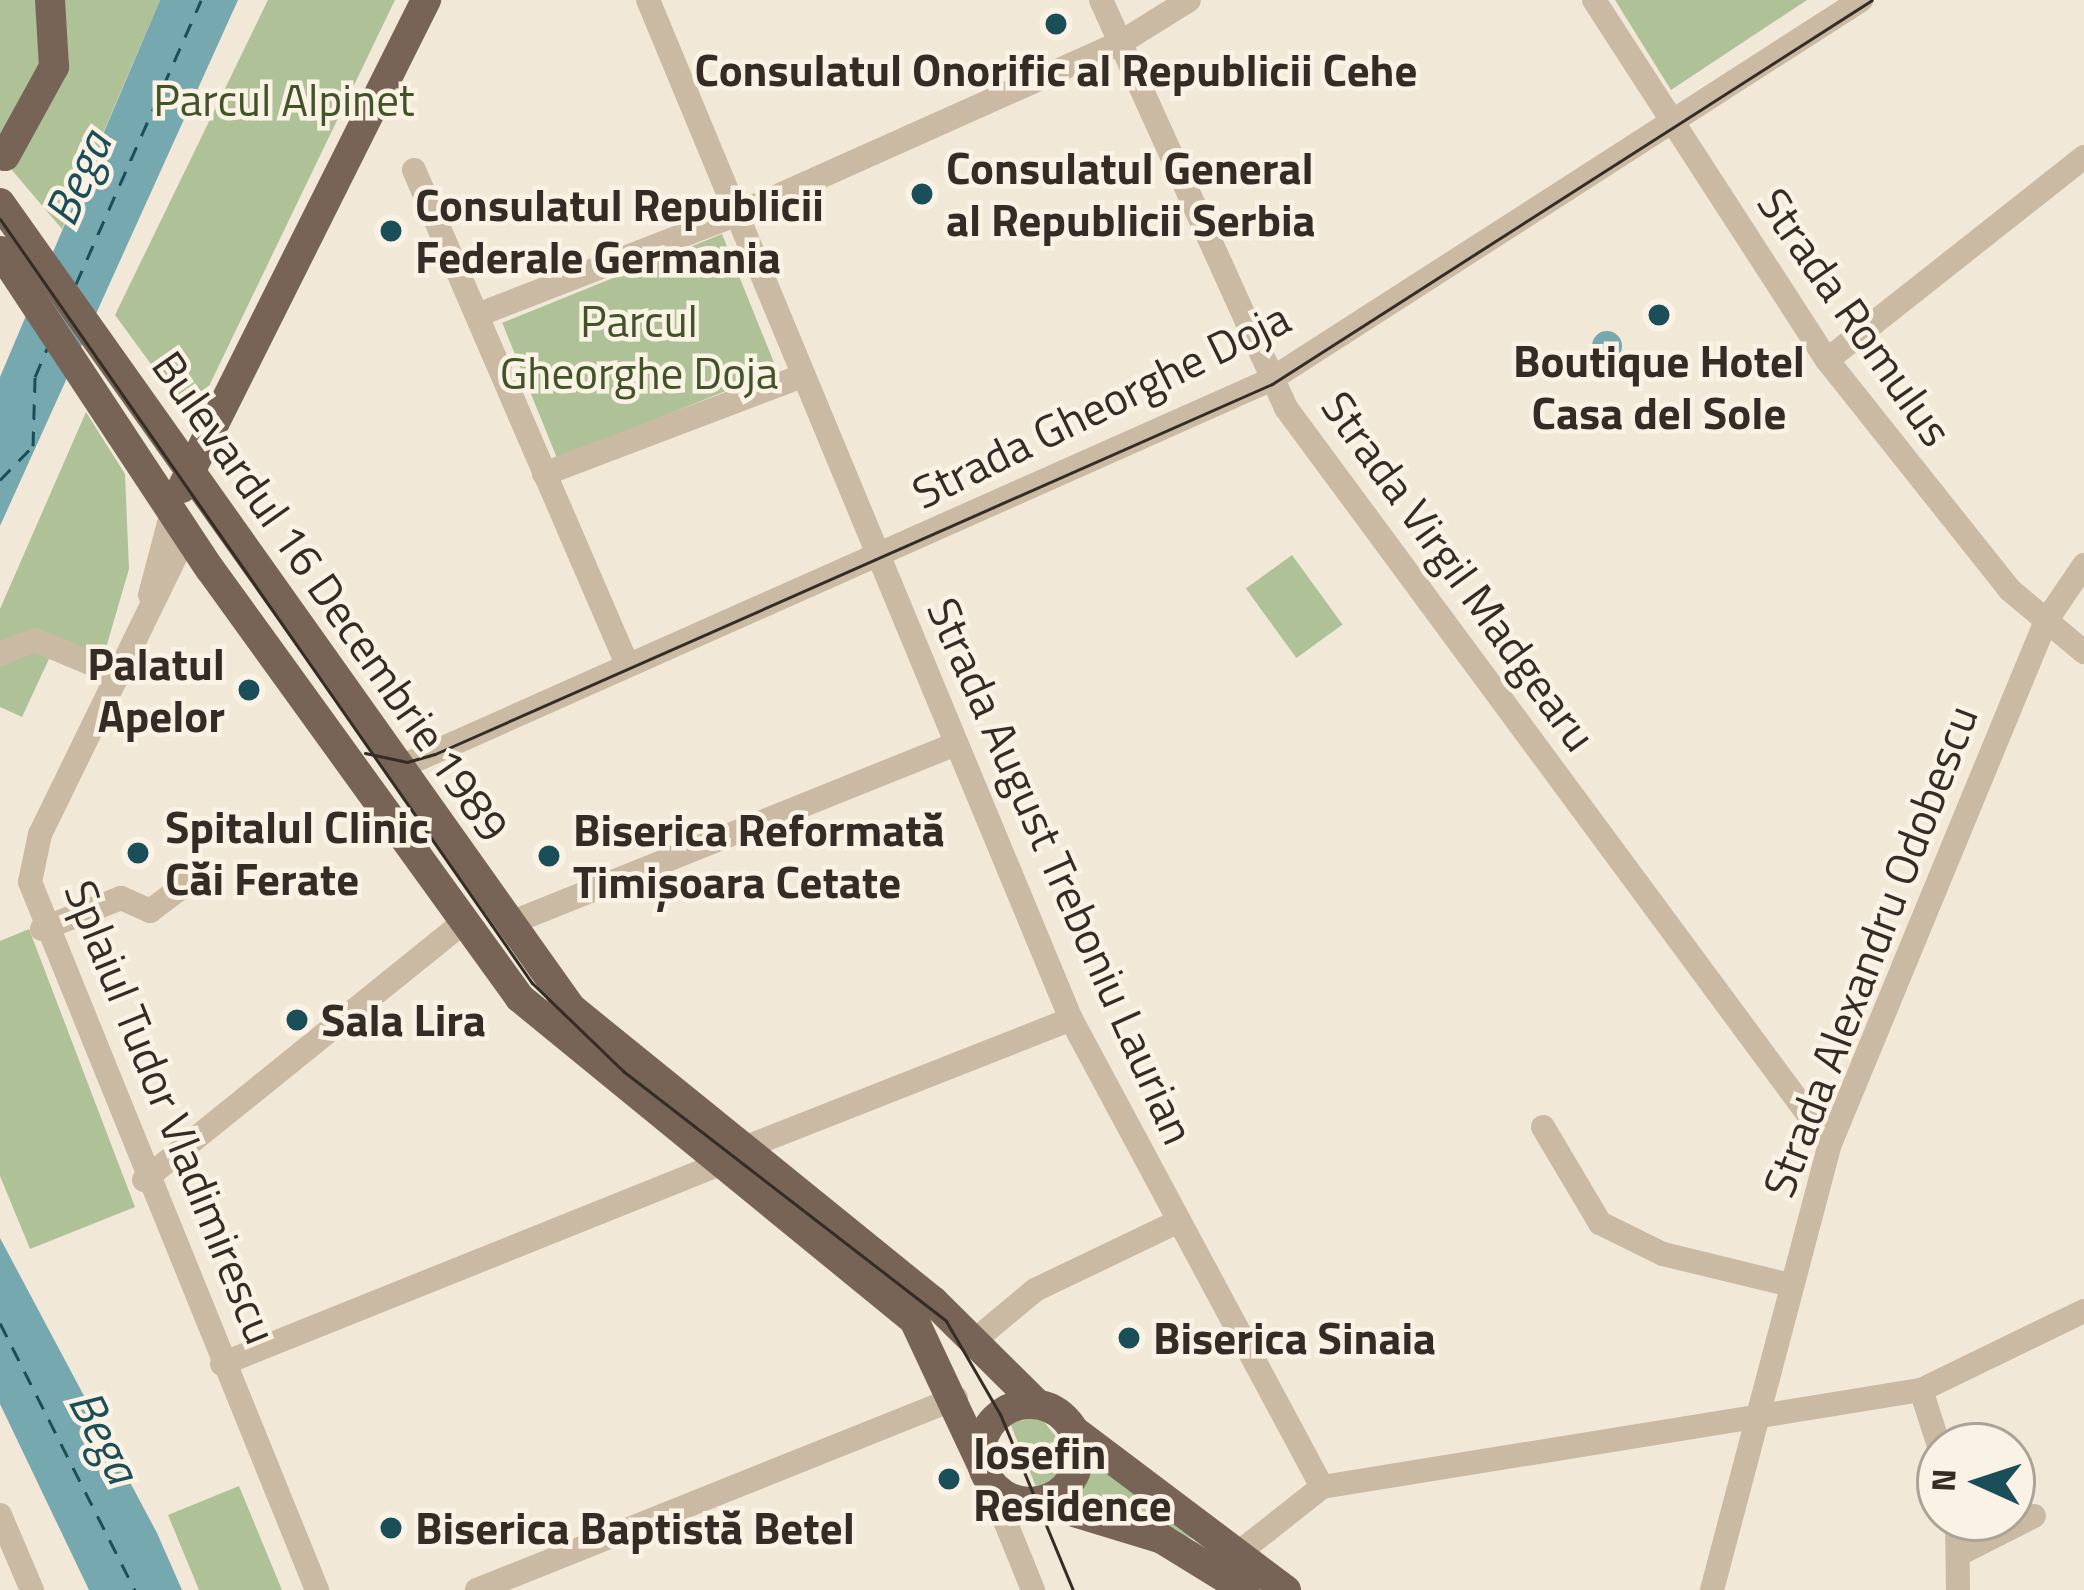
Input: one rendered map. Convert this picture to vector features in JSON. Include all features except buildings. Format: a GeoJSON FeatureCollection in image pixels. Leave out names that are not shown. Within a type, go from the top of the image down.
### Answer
{"type":"FeatureCollection","features":[{"type":"Feature","properties":{"kind":"main road"},"geometry":{"type":"LineString","coordinates":[[4,157],[54,67],[50,0]]}},
{"type":"Feature","properties":{"kind":"main road","name":"Splaiul Tudor Vladimirescu"},"geometry":{"type":"LineString","coordinates":[[179,523],[226,413],[426,0]]}},
{"type":"Feature","properties":{"kind":"main road","name":"Bulevardul 16 Decembrie 1989"},"geometry":{"type":"LineString","coordinates":[[1,204],[10,249],[102,374],[197,482],[395,769],[571,1008],[727,1158],[903,1309],[956,1398],[985,1473]]}},
{"type":"Feature","properties":{"kind":"main road","name":"Bulevardul 16 Decembrie 1989"},"geometry":{"type":"LineString","coordinates":[[102,374],[179,523],[460,925],[552,1033],[974,1341],[1037,1404]]}},
{"type":"Feature","properties":{"kind":"main road"},"geometry":{"type":"LineString","coordinates":[[1245,1590],[1162,1539],[1038,1502],[1009,1498],[985,1473],[991,1424],[1037,1404],[1240,1551],[1286,1590]]}},
{"type":"Feature","properties":{"kind":"main road"},"geometry":{"type":"LineString","coordinates":[[1038,1502],[1074,1474],[1072,1429]]}},
{"type":"Feature","properties":{"kind":"street","name":"Strada August Treboniu Laurian"},"geometry":{"type":"LineString","coordinates":[[648,0],[1071,1018],[1175,1223],[1322,1487]]}},
{"type":"Feature","properties":{"kind":"street","name":"Strada Virgil Madgearu"},"geometry":{"type":"LineString","coordinates":[[1101,0],[1270,380],[1830,1144]]}},
{"type":"Feature","properties":{"kind":"street"},"geometry":{"type":"LineString","coordinates":[[480,314],[735,215],[1120,44],[1189,0]]}},
{"type":"Feature","properties":{"kind":"street","name":"Strada Romulus"},"geometry":{"type":"LineString","coordinates":[[1594,0],[1827,360],[2046,621],[2084,652]]}},
{"type":"Feature","properties":{"kind":"street","name":"Strada Gheorghe Doja"},"geometry":{"type":"LineString","coordinates":[[395,769],[1270,380],[1862,0]]}},
{"type":"Feature","properties":{"kind":"street"},"geometry":{"type":"LineString","coordinates":[[1827,360],[2084,157]]}},
{"type":"Feature","properties":{"kind":"street"},"geometry":{"type":"LineString","coordinates":[[414,170],[627,664]]}},
{"type":"Feature","properties":{"kind":"street"},"geometry":{"type":"LineString","coordinates":[[544,474],[802,376]]}},
{"type":"Feature","properties":{"kind":"street","name":"Splaiul Tudor Vladimirescu"},"geometry":{"type":"LineString","coordinates":[[179,523],[149,603],[36,846],[30,882],[43,928],[144,1180],[317,1590]]}},
{"type":"Feature","properties":{"kind":"street","name":"Strada Alexandru Odobescu"},"geometry":{"type":"LineString","coordinates":[[1712,1590],[1752,1418],[1830,1144],[2046,621],[2084,566]]}},
{"type":"Feature","properties":{"kind":"street"},"geometry":{"type":"LineString","coordinates":[[0,654],[35,640],[116,674]]}},
{"type":"Feature","properties":{"kind":"street"},"geometry":{"type":"LineString","coordinates":[[508,924],[954,745]]}},
{"type":"Feature","properties":{"kind":"street"},"geometry":{"type":"LineString","coordinates":[[43,928],[121,898],[150,911],[199,874]]}},
{"type":"Feature","properties":{"kind":"street"},"geometry":{"type":"LineString","coordinates":[[144,1180],[460,925]]}},
{"type":"Feature","properties":{"kind":"street"},"geometry":{"type":"LineString","coordinates":[[222,1364],[1071,1018]]}},
{"type":"Feature","properties":{"kind":"street"},"geometry":{"type":"LineString","coordinates":[[1543,1126],[1600,1223],[1663,1254],[1790,1285]]}},
{"type":"Feature","properties":{"kind":"street"},"geometry":{"type":"LineString","coordinates":[[974,1341],[1035,1290],[1175,1223]]}},
{"type":"Feature","properties":{"kind":"street"},"geometry":{"type":"LineString","coordinates":[[1240,1551],[1322,1487],[1921,1390],[2084,1311]]}},
{"type":"Feature","properties":{"kind":"street"},"geometry":{"type":"LineString","coordinates":[[1921,1390],[1931,1422]]}},
{"type":"Feature","properties":{"kind":"street"},"geometry":{"type":"LineString","coordinates":[[477,1590],[956,1398]]}},
{"type":"Feature","properties":{"kind":"street"},"geometry":{"type":"LineString","coordinates":[[985,1473],[1033,1590]]}},
{"type":"Feature","properties":{"kind":"street"},"geometry":{"type":"LineString","coordinates":[[0,1515],[32,1590]]}},
{"type":"Feature","properties":{"kind":"street"},"geometry":{"type":"LineString","coordinates":[[1958,1542],[1958,1590]]}},
{"type":"Feature","properties":{"kind":"street"},"geometry":{"type":"LineString","coordinates":[[1959,1554],[1983,1542]]}},
{"type":"Feature","properties":{"kind":"green space"},"geometry":{"type":"Polygon","coordinates":[[[0,0],[160,0],[62,229],[0,156],[0,0]]]}},
{"type":"Feature","properties":{"kind":"green space","name":"Parcul Alpinet"},"geometry":{"type":"Polygon","coordinates":[[[268,0],[395,0],[197,411],[175,397],[115,315],[268,0]]]}},
{"type":"Feature","properties":{"kind":"green space"},"geometry":{"type":"Polygon","coordinates":[[[1615,0],[1807,0],[1671,90],[1615,0]]]}},
{"type":"Feature","properties":{"kind":"green space","name":"Parcul Gheorghe Doja"},"geometry":{"type":"Polygon","coordinates":[[[722,234],[777,370],[557,459],[502,323],[722,234]]]}},
{"type":"Feature","properties":{"kind":"green space"},"geometry":{"type":"Polygon","coordinates":[[[86,412],[125,474],[129,569],[101,665],[55,646],[22,717],[0,707],[0,609],[86,412]]]}},
{"type":"Feature","properties":{"kind":"green space"},"geometry":{"type":"Polygon","coordinates":[[[1292,555],[1343,625],[1296,658],[1246,589],[1292,555]]]}},
{"type":"Feature","properties":{"kind":"green space"},"geometry":{"type":"Polygon","coordinates":[[[29,929],[135,1207],[30,1249],[0,1176],[0,941],[29,929]]]}},
{"type":"Feature","properties":{"kind":"green space"},"geometry":{"type":"Polygon","coordinates":[[[1040,1417],[1067,1450],[1061,1474],[1037,1489],[1010,1423],[1040,1417]]]}},
{"type":"Feature","properties":{"kind":"green space"},"geometry":{"type":"Polygon","coordinates":[[[1091,1461],[1211,1545],[1074,1498],[1091,1461]]]}},
{"type":"Feature","properties":{"kind":"green space"},"geometry":{"type":"Polygon","coordinates":[[[239,1486],[282,1590],[199,1590],[168,1515],[239,1486]]]}},
{"type":"Feature","properties":{"kind":"water"},"geometry":{"type":"Polygon","coordinates":[[[160,0],[238,0],[0,526],[0,377],[160,0]]]}},
{"type":"Feature","properties":{"kind":"water"},"geometry":{"type":"Polygon","coordinates":[[[1607,331],[1618,335],[1622,346],[1618,357],[1607,361],[1596,357],[1592,346],[1596,335],[1607,331]]]}},
{"type":"Feature","properties":{"kind":"water","name":"Bega"},"geometry":{"type":"Polygon","coordinates":[[[0,1238],[157,1533],[182,1590],[89,1590],[0,1404],[0,1238]]]}},
{"type":"Feature","properties":{"kind":"ferry route"},"geometry":{"type":"LineString","coordinates":[[76,284],[201,0]]}},
{"type":"Feature","properties":{"kind":"ferry route"},"geometry":{"type":"LineString","coordinates":[[0,480],[33,446],[35,377],[48,347]]}},
{"type":"Feature","properties":{"kind":"ferry route"},"geometry":{"type":"LineString","coordinates":[[0,1323],[135,1590]]}},
{"type":"Feature","properties":{"kind":"tram line"},"geometry":{"type":"LineString","coordinates":[[365,753],[407,762],[435,754],[1272,384],[1872,0]]}},
{"type":"Feature","properties":{"kind":"tram line"},"geometry":{"type":"LineString","coordinates":[[0,219],[532,983],[623,1071],[946,1321],[1000,1414],[1073,1590]]}},
{"type":"Feature","properties":{"kind":"place","name":"Consulatul Onorific al Republicii Cehe"},"geometry":{"type":"Point","coordinates":[1056,24]}},
{"type":"Feature","properties":{"kind":"place","name":"Consulatul General al Republicii Serbia"},"geometry":{"type":"Point","coordinates":[922,194]}},
{"type":"Feature","properties":{"kind":"place","name":"Consulatul Republicii Federale Germania"},"geometry":{"type":"Point","coordinates":[391,231]}},
{"type":"Feature","properties":{"kind":"place","name":"Boutique Hotel Casa del Sole"},"geometry":{"type":"Point","coordinates":[1659,315]}},
{"type":"Feature","properties":{"kind":"place","name":"Palatul Apelor"},"geometry":{"type":"Point","coordinates":[249,690]}},
{"type":"Feature","properties":{"kind":"place","name":"Spitalul Clinic Căi Ferate"},"geometry":{"type":"Point","coordinates":[138,853]}},
{"type":"Feature","properties":{"kind":"place","name":"Biserica Reformată Timișoara Cetate"},"geometry":{"type":"Point","coordinates":[549,856]}},
{"type":"Feature","properties":{"kind":"place","name":"Sala Lira"},"geometry":{"type":"Point","coordinates":[297,1020]}},
{"type":"Feature","properties":{"kind":"place","name":"Biserica Sinaia"},"geometry":{"type":"Point","coordinates":[1129,1338]}},
{"type":"Feature","properties":{"kind":"place","name":"Iosefin Residence"},"geometry":{"type":"Point","coordinates":[949,1479]}},
{"type":"Feature","properties":{"kind":"place","name":"Biserica Baptistă Betel"},"geometry":{"type":"Point","coordinates":[391,1528]}}]}
